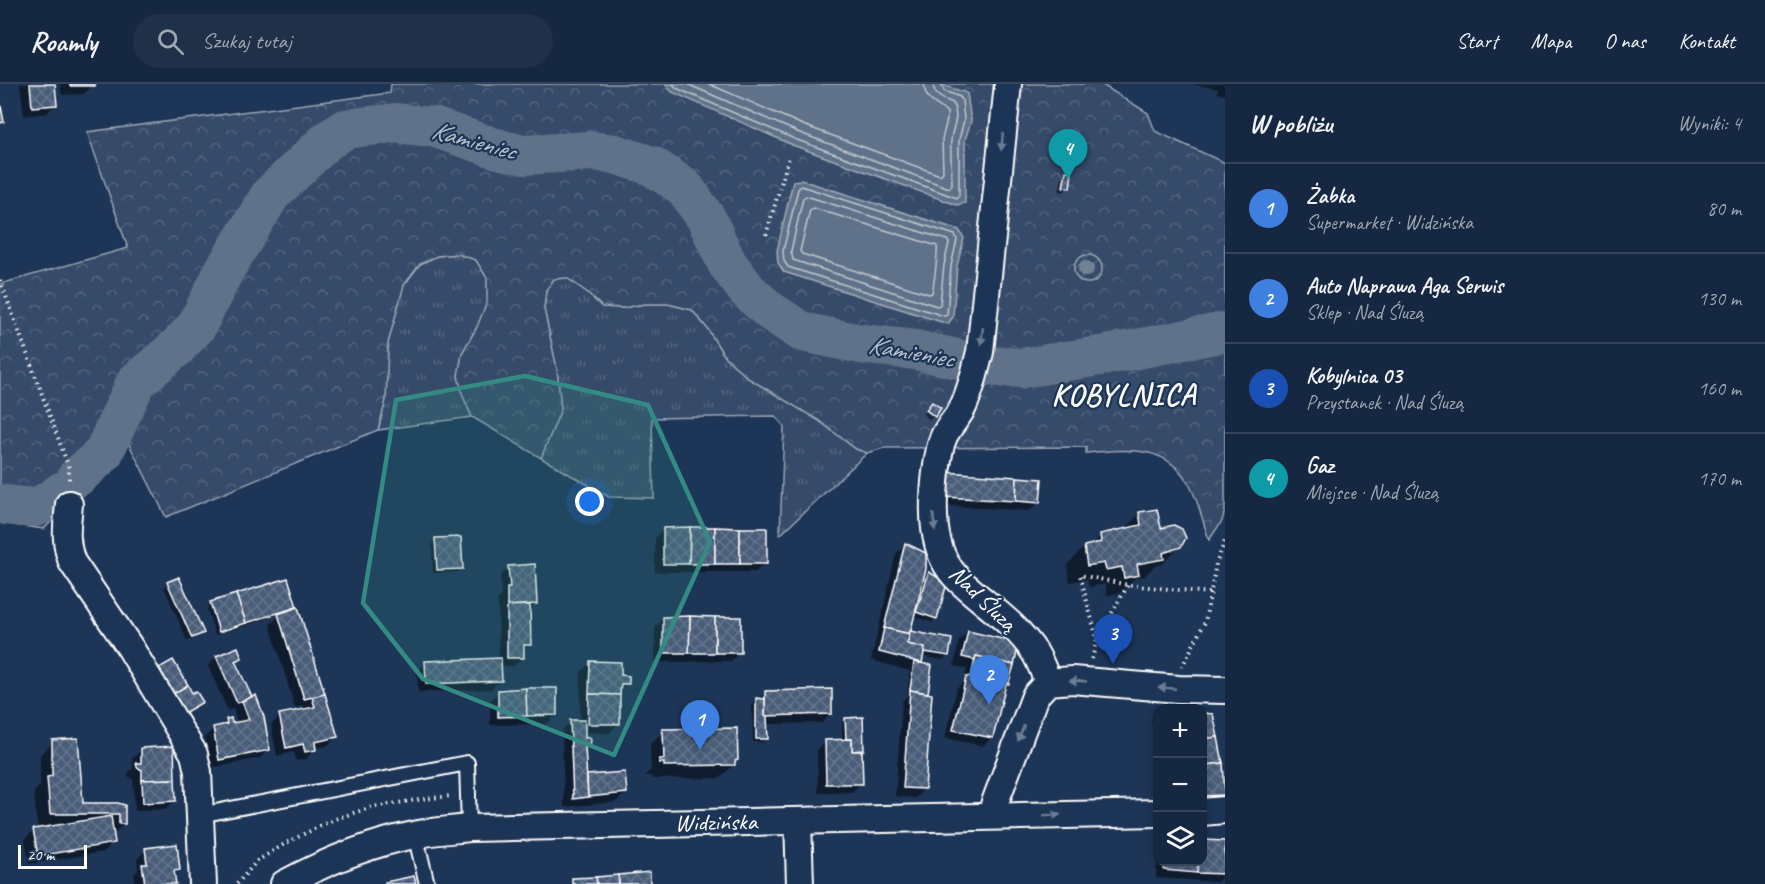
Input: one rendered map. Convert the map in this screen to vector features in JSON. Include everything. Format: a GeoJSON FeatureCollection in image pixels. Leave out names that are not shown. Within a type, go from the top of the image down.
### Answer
{"type":"FeatureCollection","features":[{"type":"Feature","properties":{"kind":"street","name":"Nad Śluzą"},"geometry":{"type":"LineString","coordinates":[[1008,84],[980,352],[974,378],[962,408],[944,437],[938,459],[933,512],[935,533],[947,566],[957,578],[999,613],[1024,638],[1035,653],[1048,682]]}},
{"type":"Feature","properties":{"kind":"street"},"geometry":{"type":"LineString","coordinates":[[69,504],[65,537],[72,562],[131,649],[194,754],[198,771],[203,884]]}},
{"type":"Feature","properties":{"kind":"street"},"geometry":{"type":"LineString","coordinates":[[994,816],[994,805],[1035,696],[1048,682],[1072,680],[1179,689],[1225,690]]}},
{"type":"Feature","properties":{"kind":"street"},"geometry":{"type":"LineString","coordinates":[[1207,812],[1225,810]]}},
{"type":"Feature","properties":{"kind":"street","name":"Widzińska"},"geometry":{"type":"LineString","coordinates":[[284,884],[317,866],[366,847],[414,834],[469,828],[1153,813]]}},
{"type":"Feature","properties":{"kind":"street"},"geometry":{"type":"LineString","coordinates":[[798,821],[800,884]]}},
{"type":"Feature","properties":{"kind":"lane"},"geometry":{"type":"LineString","coordinates":[[200,815],[467,763],[469,828]]}},
{"type":"Feature","properties":{"kind":"lane"},"geometry":{"type":"LineString","coordinates":[[414,834],[427,884]]}},
{"type":"Feature","properties":{"kind":"path"},"geometry":{"type":"LineString","coordinates":[[766,235],[789,158]]}},
{"type":"Feature","properties":{"kind":"path"},"geometry":{"type":"LineString","coordinates":[[0,280],[69,468],[69,504]]}},
{"type":"Feature","properties":{"kind":"path"},"geometry":{"type":"LineString","coordinates":[[1179,689],[1180,672],[1205,622],[1216,564],[1225,541]]}},
{"type":"Feature","properties":{"kind":"path"},"geometry":{"type":"LineString","coordinates":[[1097,639],[1080,575],[1128,585],[1210,593]]}},
{"type":"Feature","properties":{"kind":"path"},"geometry":{"type":"LineString","coordinates":[[1087,681],[1097,639],[1128,585]]}},
{"type":"Feature","properties":{"kind":"highlighted area"},"geometry":{"type":"Polygon","coordinates":[[[525,376],[648,405],[710,542],[614,755],[423,679],[363,603],[396,400],[525,376]]]}},
{"type":"Feature","properties":{"kind":"green space"},"geometry":{"type":"Polygon","coordinates":[[[391,84],[1101,84],[1148,113],[1155,131],[1225,163],[1225,510],[1222,521],[1209,540],[1196,499],[1181,472],[1158,456],[1146,452],[1086,453],[1086,447],[884,448],[867,453],[856,449],[818,420],[748,378],[725,357],[707,328],[692,310],[668,304],[645,304],[623,308],[602,307],[588,293],[567,278],[554,279],[546,290],[544,309],[557,369],[561,409],[541,458],[472,417],[463,396],[458,376],[462,353],[476,329],[487,302],[487,278],[476,260],[458,254],[437,256],[420,264],[404,285],[388,343],[386,400],[378,430],[166,517],[128,442],[44,529],[0,523],[0,284],[128,248],[87,132],[390,93],[391,84]]]}},
{"type":"Feature","properties":{"kind":"green space"},"geometry":{"type":"Polygon","coordinates":[[[458,254],[476,260],[487,278],[488,302],[462,353],[463,396],[472,417],[378,430],[386,400],[388,343],[404,285],[420,264],[437,256],[458,254]]]}},
{"type":"Feature","properties":{"kind":"green space"},"geometry":{"type":"Polygon","coordinates":[[[1088,255],[1098,259],[1102,269],[1098,279],[1088,283],[1078,279],[1074,269],[1078,259],[1088,255]]]}},
{"type":"Feature","properties":{"kind":"green space"},"geometry":{"type":"Polygon","coordinates":[[[567,278],[588,293],[602,307],[623,308],[645,304],[668,304],[692,310],[707,328],[725,357],[748,378],[818,420],[856,449],[867,453],[780,535],[784,426],[775,416],[652,418],[654,498],[609,497],[541,458],[561,409],[557,369],[544,309],[546,290],[554,279],[567,278]]]}},
{"type":"Feature","properties":{"kind":"water"},"geometry":{"type":"Polygon","coordinates":[[[665,84],[939,84],[967,93],[971,121],[965,140],[965,203],[957,205],[795,146],[672,92],[665,84]]]}},
{"type":"Feature","properties":{"kind":"water"},"geometry":{"type":"Polygon","coordinates":[[[801,180],[959,230],[964,238],[957,266],[953,317],[948,324],[784,272],[778,263],[777,251],[793,181],[801,180]]]}},
{"type":"Feature","properties":{"kind":"building"},"geometry":{"type":"Polygon","coordinates":[[[30,84],[55,84],[57,105],[32,107],[30,84]]]}},
{"type":"Feature","properties":{"kind":"building"},"geometry":{"type":"Polygon","coordinates":[[[70,84],[95,84],[95,86],[70,86],[70,84]]]}},
{"type":"Feature","properties":{"kind":"building"},"geometry":{"type":"Polygon","coordinates":[[[0,101],[4,122],[0,123],[0,101]]]}},
{"type":"Feature","properties":{"kind":"building"},"geometry":{"type":"Polygon","coordinates":[[[1066,171],[1072,172],[1070,188],[1063,187],[1066,171]]]}},
{"type":"Feature","properties":{"kind":"building"},"geometry":{"type":"Polygon","coordinates":[[[932,402],[941,408],[935,417],[926,410],[932,402]]]}},
{"type":"Feature","properties":{"kind":"building"},"geometry":{"type":"Polygon","coordinates":[[[945,472],[1017,477],[1016,501],[944,497],[945,472]]]}},
{"type":"Feature","properties":{"kind":"building"},"geometry":{"type":"Polygon","coordinates":[[[1017,477],[1042,479],[1040,503],[1016,501],[1017,477]]]}},
{"type":"Feature","properties":{"kind":"building"},"geometry":{"type":"Polygon","coordinates":[[[1157,509],[1161,528],[1174,525],[1182,529],[1186,538],[1181,547],[1163,553],[1164,559],[1137,564],[1139,575],[1124,578],[1122,567],[1106,570],[1104,563],[1087,566],[1084,546],[1101,542],[1100,534],[1141,525],[1139,512],[1157,509]]]}},
{"type":"Feature","properties":{"kind":"building"},"geometry":{"type":"Polygon","coordinates":[[[690,527],[715,527],[715,564],[689,564],[690,527]]]}},
{"type":"Feature","properties":{"kind":"building"},"geometry":{"type":"Polygon","coordinates":[[[690,527],[689,564],[663,564],[663,528],[690,527]]]}},
{"type":"Feature","properties":{"kind":"building"},"geometry":{"type":"Polygon","coordinates":[[[715,527],[740,528],[740,564],[715,564],[715,527]]]}},
{"type":"Feature","properties":{"kind":"building"},"geometry":{"type":"Polygon","coordinates":[[[740,528],[767,528],[767,564],[740,564],[740,528]]]}},
{"type":"Feature","properties":{"kind":"building"},"geometry":{"type":"Polygon","coordinates":[[[461,537],[463,569],[437,570],[435,538],[461,537]]]}},
{"type":"Feature","properties":{"kind":"building"},"geometry":{"type":"Polygon","coordinates":[[[905,543],[926,553],[926,569],[910,634],[884,628],[905,543]]]}},
{"type":"Feature","properties":{"kind":"building"},"geometry":{"type":"Polygon","coordinates":[[[535,564],[537,604],[507,606],[507,588],[510,588],[508,566],[535,564]]]}},
{"type":"Feature","properties":{"kind":"building"},"geometry":{"type":"Polygon","coordinates":[[[929,572],[947,583],[937,619],[916,612],[929,572]]]}},
{"type":"Feature","properties":{"kind":"building"},"geometry":{"type":"Polygon","coordinates":[[[179,577],[204,633],[192,638],[167,582],[179,577]]]}},
{"type":"Feature","properties":{"kind":"building"},"geometry":{"type":"Polygon","coordinates":[[[288,578],[297,607],[246,623],[236,594],[288,578]]]}},
{"type":"Feature","properties":{"kind":"building"},"geometry":{"type":"Polygon","coordinates":[[[236,594],[246,623],[219,632],[210,602],[236,594]]]}},
{"type":"Feature","properties":{"kind":"building"},"geometry":{"type":"Polygon","coordinates":[[[530,605],[531,645],[524,645],[524,658],[507,658],[507,606],[530,605]]]}},
{"type":"Feature","properties":{"kind":"building"},"geometry":{"type":"Polygon","coordinates":[[[298,607],[325,694],[304,699],[278,614],[298,607]]]}},
{"type":"Feature","properties":{"kind":"building"},"geometry":{"type":"Polygon","coordinates":[[[690,616],[715,617],[715,653],[689,653],[690,616]]]}},
{"type":"Feature","properties":{"kind":"building"},"geometry":{"type":"Polygon","coordinates":[[[690,616],[689,653],[663,653],[663,617],[690,616]]]}},
{"type":"Feature","properties":{"kind":"building"},"geometry":{"type":"Polygon","coordinates":[[[715,617],[741,617],[741,653],[715,653],[715,617]]]}},
{"type":"Feature","properties":{"kind":"building"},"geometry":{"type":"Polygon","coordinates":[[[884,628],[910,634],[907,644],[925,648],[922,663],[879,652],[884,628]]]}},
{"type":"Feature","properties":{"kind":"building"},"geometry":{"type":"Polygon","coordinates":[[[910,631],[952,639],[949,656],[924,652],[925,648],[908,644],[910,631]]]}},
{"type":"Feature","properties":{"kind":"building"},"geometry":{"type":"Polygon","coordinates":[[[968,631],[1019,643],[1014,665],[976,656],[975,660],[962,657],[968,631]]]}},
{"type":"Feature","properties":{"kind":"building"},"geometry":{"type":"Polygon","coordinates":[[[238,647],[242,658],[235,661],[252,697],[237,703],[216,656],[238,647]]]}},
{"type":"Feature","properties":{"kind":"building"},"geometry":{"type":"Polygon","coordinates":[[[976,656],[1014,665],[1009,683],[971,676],[976,656]]]}},
{"type":"Feature","properties":{"kind":"building"},"geometry":{"type":"Polygon","coordinates":[[[501,658],[502,681],[426,684],[425,661],[501,658]]]}},
{"type":"Feature","properties":{"kind":"building"},"geometry":{"type":"Polygon","coordinates":[[[173,660],[188,685],[173,694],[159,668],[173,660]]]}},
{"type":"Feature","properties":{"kind":"building"},"geometry":{"type":"Polygon","coordinates":[[[590,661],[621,662],[621,675],[629,676],[629,684],[621,684],[620,695],[589,694],[590,661]]]}},
{"type":"Feature","properties":{"kind":"building"},"geometry":{"type":"Polygon","coordinates":[[[914,662],[932,665],[928,693],[910,690],[914,662]]]}},
{"type":"Feature","properties":{"kind":"building"},"geometry":{"type":"Polygon","coordinates":[[[966,677],[1009,683],[1006,684],[993,738],[953,730],[966,677]]]}},
{"type":"Feature","properties":{"kind":"building"},"geometry":{"type":"Polygon","coordinates":[[[188,685],[192,693],[196,691],[203,702],[184,713],[173,694],[188,685]]]}},
{"type":"Feature","properties":{"kind":"building"},"geometry":{"type":"Polygon","coordinates":[[[526,688],[527,716],[498,717],[498,690],[526,688]]]}},
{"type":"Feature","properties":{"kind":"building"},"geometry":{"type":"Polygon","coordinates":[[[526,688],[557,688],[557,715],[527,716],[526,688]]]}},
{"type":"Feature","properties":{"kind":"building"},"geometry":{"type":"Polygon","coordinates":[[[832,689],[832,714],[765,716],[765,691],[832,689]]]}},
{"type":"Feature","properties":{"kind":"building"},"geometry":{"type":"Polygon","coordinates":[[[910,690],[932,694],[925,789],[903,788],[910,690]]]}},
{"type":"Feature","properties":{"kind":"building"},"geometry":{"type":"Polygon","coordinates":[[[325,694],[338,737],[315,742],[316,750],[305,752],[303,744],[286,748],[279,714],[315,707],[312,697],[325,694]]]}},
{"type":"Feature","properties":{"kind":"building"},"geometry":{"type":"Polygon","coordinates":[[[589,694],[620,695],[620,724],[588,724],[589,694]]]}},
{"type":"Feature","properties":{"kind":"building"},"geometry":{"type":"Polygon","coordinates":[[[256,695],[264,717],[270,750],[219,760],[213,727],[227,724],[226,719],[231,718],[232,723],[249,720],[242,701],[256,695]]]}},
{"type":"Feature","properties":{"kind":"building"},"geometry":{"type":"Polygon","coordinates":[[[756,698],[765,699],[768,739],[756,739],[756,698]]]}},
{"type":"Feature","properties":{"kind":"building"},"geometry":{"type":"Polygon","coordinates":[[[1207,713],[1213,714],[1218,737],[1207,738],[1207,713]]]}},
{"type":"Feature","properties":{"kind":"building"},"geometry":{"type":"Polygon","coordinates":[[[863,717],[864,750],[852,751],[852,739],[846,739],[845,718],[863,717]]]}},
{"type":"Feature","properties":{"kind":"building"},"geometry":{"type":"Polygon","coordinates":[[[570,720],[585,720],[585,738],[589,737],[591,740],[590,746],[585,747],[588,797],[573,799],[570,720]]]}},
{"type":"Feature","properties":{"kind":"building"},"geometry":{"type":"Polygon","coordinates":[[[737,728],[738,760],[735,761],[735,765],[664,766],[664,763],[659,763],[659,759],[664,759],[662,729],[737,728]]]}},
{"type":"Feature","properties":{"kind":"building"},"geometry":{"type":"Polygon","coordinates":[[[1218,737],[1223,763],[1207,765],[1207,738],[1218,737]]]}},
{"type":"Feature","properties":{"kind":"building"},"geometry":{"type":"Polygon","coordinates":[[[78,738],[83,803],[125,805],[125,824],[119,824],[119,814],[50,814],[47,777],[52,776],[52,740],[78,738]]]}},
{"type":"Feature","properties":{"kind":"building"},"geometry":{"type":"Polygon","coordinates":[[[852,739],[852,751],[862,751],[863,784],[826,784],[825,740],[852,739]]]}},
{"type":"Feature","properties":{"kind":"building"},"geometry":{"type":"Polygon","coordinates":[[[174,746],[175,779],[142,780],[142,770],[137,767],[136,763],[141,763],[141,748],[174,746]]]}},
{"type":"Feature","properties":{"kind":"building"},"geometry":{"type":"Polygon","coordinates":[[[1223,763],[1225,795],[1207,796],[1207,765],[1223,763]]]}},
{"type":"Feature","properties":{"kind":"building"},"geometry":{"type":"Polygon","coordinates":[[[625,772],[627,793],[588,797],[587,775],[625,772]]]}},
{"type":"Feature","properties":{"kind":"building"},"geometry":{"type":"Polygon","coordinates":[[[175,779],[176,801],[143,803],[142,780],[175,779]]]}},
{"type":"Feature","properties":{"kind":"building"},"geometry":{"type":"Polygon","coordinates":[[[111,816],[115,843],[38,856],[33,829],[111,816]]]}},
{"type":"Feature","properties":{"kind":"building"},"geometry":{"type":"Polygon","coordinates":[[[1207,840],[1225,841],[1225,874],[1197,873],[1198,866],[1207,866],[1207,840]]]}},
{"type":"Feature","properties":{"kind":"building"},"geometry":{"type":"Polygon","coordinates":[[[177,844],[180,870],[174,871],[176,884],[145,884],[142,864],[147,864],[145,848],[177,844]]]}},
{"type":"Feature","properties":{"kind":"building"},"geometry":{"type":"Polygon","coordinates":[[[1164,866],[1198,866],[1197,873],[1164,870],[1164,866]]]}},
{"type":"Feature","properties":{"kind":"building"},"geometry":{"type":"Polygon","coordinates":[[[650,872],[650,884],[619,884],[618,875],[650,872]]]}},
{"type":"Feature","properties":{"kind":"building"},"geometry":{"type":"Polygon","coordinates":[[[618,875],[619,884],[597,884],[596,877],[618,875]]]}},
{"type":"Feature","properties":{"kind":"building"},"geometry":{"type":"Polygon","coordinates":[[[414,876],[416,884],[385,884],[385,882],[414,876]]]}},
{"type":"Feature","properties":{"kind":"building"},"geometry":{"type":"Polygon","coordinates":[[[596,877],[597,884],[572,884],[572,878],[596,877]]]}},
{"type":"Feature","properties":{"kind":"waterway","name":"Kamieniec"},"geometry":{"type":"LineString","coordinates":[[77,477],[103,454],[136,382],[175,349],[196,327],[225,269],[271,194],[327,141],[345,129],[395,123],[433,127],[498,149],[524,155],[592,151],[615,154],[652,166],[684,187],[706,218],[727,263],[747,290],[770,311],[802,332],[861,344],[916,350],[967,361]]}},
{"type":"Feature","properties":{"kind":"waterway","name":"Kamieniec"},"geometry":{"type":"LineString","coordinates":[[987,366],[1022,368],[1106,355],[1225,332]]}},
{"type":"Feature","properties":{"kind":"waterway","name":"Kamieniec"},"geometry":{"type":"LineString","coordinates":[[0,504],[18,507],[39,506],[61,492]]}},
{"type":"Feature","properties":{"kind":"place","name":"Gaz"},"geometry":{"type":"Point","coordinates":[1068,179]}},
{"type":"Feature","properties":{"kind":"place","name":"Kobylnica 03"},"geometry":{"type":"Point","coordinates":[1113,664]}},
{"type":"Feature","properties":{"kind":"place","name":"Auto Naprawa Aga Serwis"},"geometry":{"type":"Point","coordinates":[989,705]}},
{"type":"Feature","properties":{"kind":"place","name":"Żabka"},"geometry":{"type":"Point","coordinates":[700,750]}},
{"type":"Feature","properties":{"kind":"district","name":"KOBYLNICA"},"geometry":{"type":"Point","coordinates":[1124,395]}}]}
